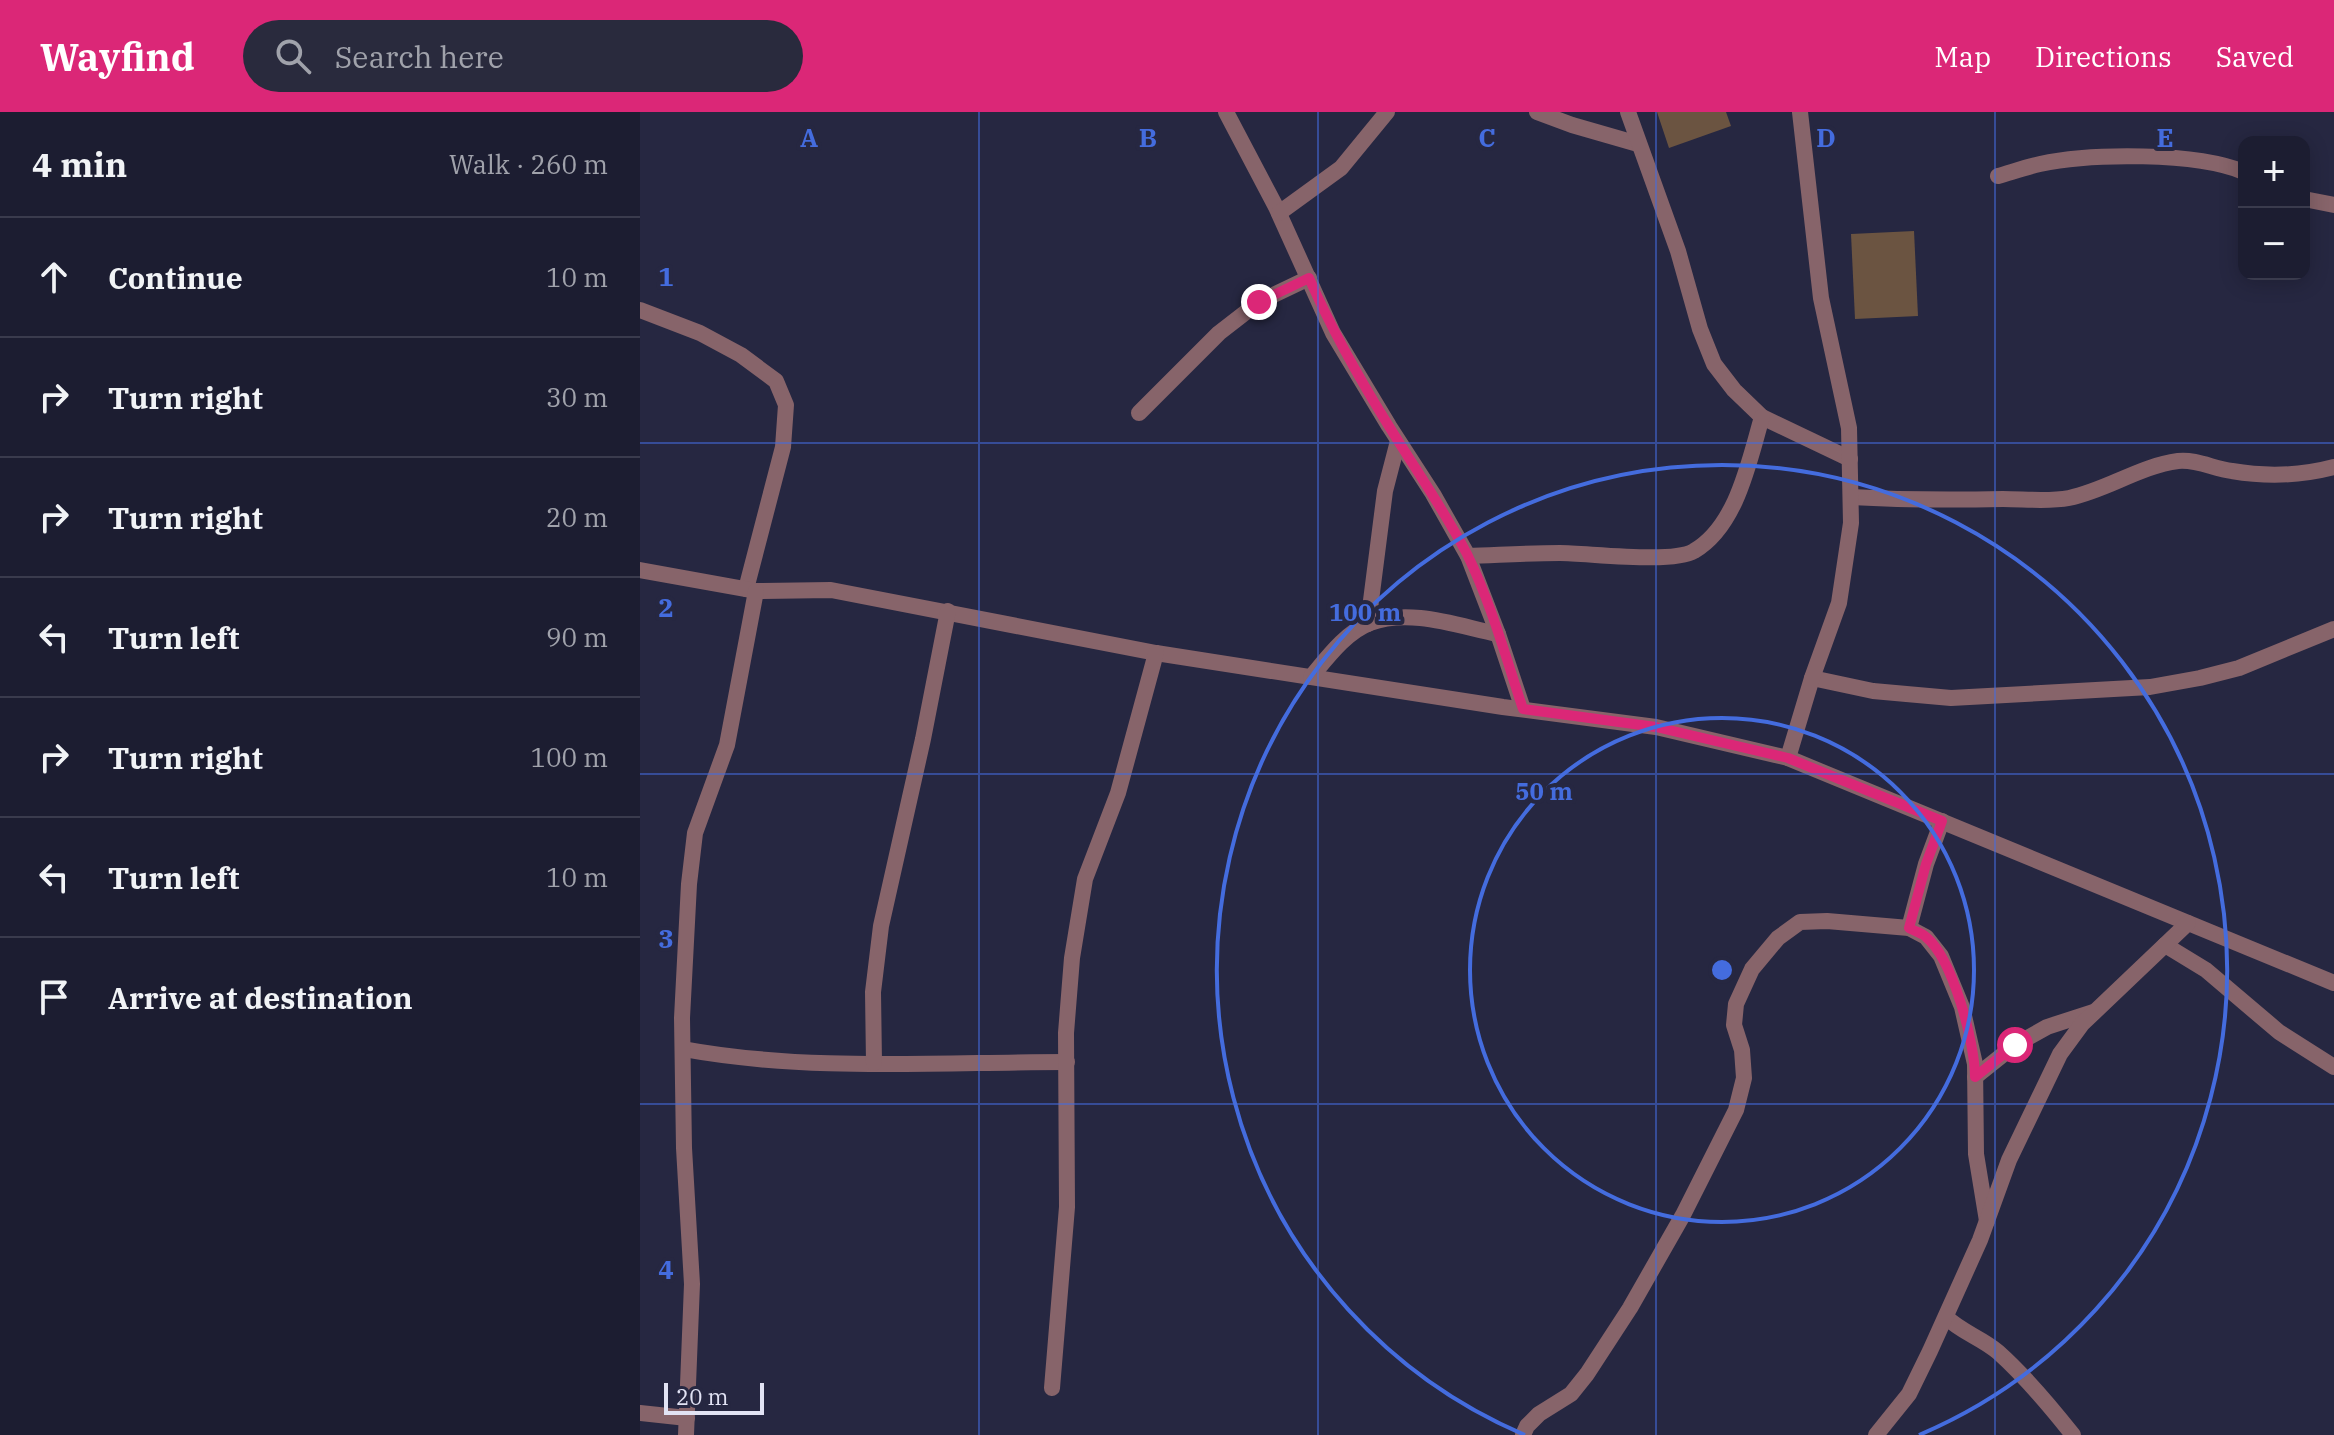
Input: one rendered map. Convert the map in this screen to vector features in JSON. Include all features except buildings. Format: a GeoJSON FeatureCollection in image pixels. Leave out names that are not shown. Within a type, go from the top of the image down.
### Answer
{"type":"FeatureCollection","features":[{"type":"Feature","properties":{"kind":"street"},"geometry":{"type":"LineString","coordinates":[[1279,213],[1341,168],[1387,112]]}},
{"type":"Feature","properties":{"kind":"street"},"geometry":{"type":"LineString","coordinates":[[1537,112],[1638,144]]}},
{"type":"Feature","properties":{"kind":"street"},"geometry":{"type":"LineString","coordinates":[[1628,112],[1678,251],[1700,329],[1714,364],[1734,390],[1762,417],[1850,459]]}},
{"type":"Feature","properties":{"kind":"street"},"geometry":{"type":"LineString","coordinates":[[1788,758],[1839,603],[1851,523],[1849,428],[1821,298],[1800,112]]}},
{"type":"Feature","properties":{"kind":"street"},"geometry":{"type":"LineString","coordinates":[[1230,113],[1333,333],[1468,556],[1523,709]]}},
{"type":"Feature","properties":{"kind":"street"},"geometry":{"type":"LineString","coordinates":[[1998,176],[2042,164],[2132,156],[2197,161],[2238,171]]}},
{"type":"Feature","properties":{"kind":"street"},"geometry":{"type":"LineString","coordinates":[[2310,200],[2334,205]]}},
{"type":"Feature","properties":{"kind":"street"},"geometry":{"type":"LineString","coordinates":[[1139,413],[1219,333],[1259,302],[1309,278]]}},
{"type":"Feature","properties":{"kind":"street"},"geometry":{"type":"LineString","coordinates":[[640,310],[700,333],[741,355],[776,381],[786,405],[783,447],[751,590],[727,745],[695,833],[689,884],[683,1049],[684,1148],[692,1284],[686,1427],[640,1413]]}},
{"type":"Feature","properties":{"kind":"street"},"geometry":{"type":"LineString","coordinates":[[1468,556],[1562,553],[1644,558],[1693,552],[1722,525],[1742,485],[1762,417]]}},
{"type":"Feature","properties":{"kind":"street"},"geometry":{"type":"LineString","coordinates":[[1368,624],[1385,491],[1398,441]]}},
{"type":"Feature","properties":{"kind":"street"},"geometry":{"type":"LineString","coordinates":[[1851,497],[1913,501],[2066,499],[2101,489],[2137,472],[2181,460],[2228,471],[2273,476],[2311,473],[2334,467]]}},
{"type":"Feature","properties":{"kind":"street"},"geometry":{"type":"LineString","coordinates":[[640,570],[751,590],[831,590],[1156,653],[1656,727],[1788,758],[2334,983]]}},
{"type":"Feature","properties":{"kind":"street"},"geometry":{"type":"LineString","coordinates":[[874,1063],[873,992],[881,926],[948,611]]}},
{"type":"Feature","properties":{"kind":"street"},"geometry":{"type":"LineString","coordinates":[[1311,677],[1339,645],[1368,624],[1401,616],[1498,634]]}},
{"type":"Feature","properties":{"kind":"street"},"geometry":{"type":"LineString","coordinates":[[1812,678],[1873,691],[1951,698],[2150,687],[2239,668],[2334,629]]}},
{"type":"Feature","properties":{"kind":"street"},"geometry":{"type":"LineString","coordinates":[[1052,1388],[1067,1207],[1067,1062],[1072,958],[1085,879],[1118,793],[1156,653]]}},
{"type":"Feature","properties":{"kind":"street"},"geometry":{"type":"LineString","coordinates":[[1909,928],[1926,864],[1942,821]]}},
{"type":"Feature","properties":{"kind":"street"},"geometry":{"type":"LineString","coordinates":[[1523,1435],[1539,1414],[1571,1394],[1587,1374],[1645,1282],[1736,1110],[1744,1078],[1742,1050],[1734,1025],[1736,1004],[1752,969],[1778,938],[1800,922],[1827,921],[1909,928],[1926,937],[1941,956],[1967,1026],[1975,1064],[1976,1154],[1987,1221]]}},
{"type":"Feature","properties":{"kind":"street"},"geometry":{"type":"LineString","coordinates":[[1876,1435],[1909,1394],[1946,1317],[2009,1160],[2060,1054],[2082,1024],[2188,923]]}},
{"type":"Feature","properties":{"kind":"street"},"geometry":{"type":"LineString","coordinates":[[2165,945],[2206,970],[2279,1032],[2334,1067]]}},
{"type":"Feature","properties":{"kind":"street"},"geometry":{"type":"LineString","coordinates":[[1975,1077],[2015,1045],[2047,1027],[2094,1012]]}},
{"type":"Feature","properties":{"kind":"street"},"geometry":{"type":"LineString","coordinates":[[683,1049],[730,1058],[827,1063],[1067,1062]]}},
{"type":"Feature","properties":{"kind":"street"},"geometry":{"type":"LineString","coordinates":[[1946,1317],[1956,1327],[1996,1349],[2038,1392],[2073,1435]]}},
{"type":"Feature","properties":{"kind":"route"},"geometry":{"type":"LineString","coordinates":[[1259,302],[1309,278],[1333,333],[1468,556],[1523,709],[1656,727],[1788,758],[1942,821],[1926,864],[1909,928],[1926,937],[1941,956],[1954,985],[1967,1026],[1975,1077],[2015,1045]]}}]}
